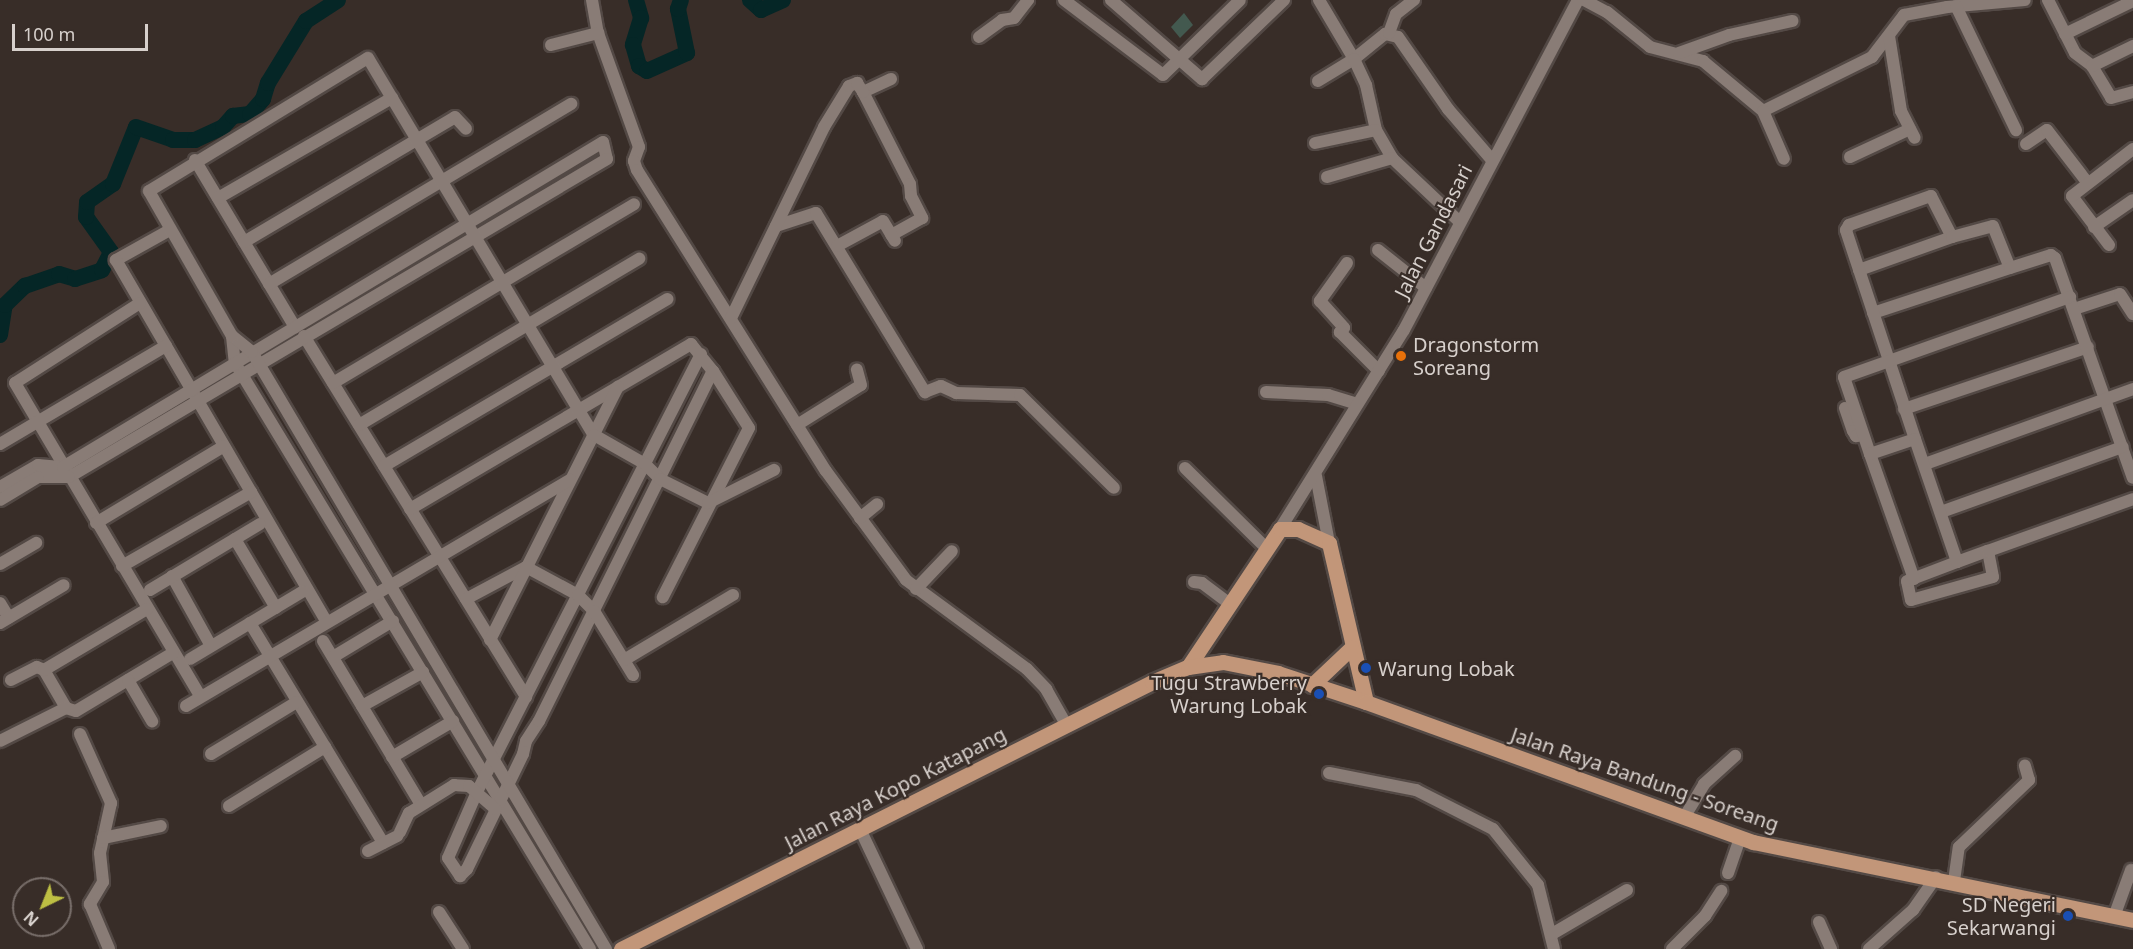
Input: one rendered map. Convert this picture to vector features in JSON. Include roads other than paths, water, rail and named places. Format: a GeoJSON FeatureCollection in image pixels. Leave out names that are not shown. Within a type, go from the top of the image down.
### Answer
{"type":"FeatureCollection","features":[{"type":"Feature","properties":{"kind":"main road"},"geometry":{"type":"LineString","coordinates":[[1188,667],[1280,529],[1302,530],[1329,543],[1351,648],[1366,702]]}},
{"type":"Feature","properties":{"kind":"main road"},"geometry":{"type":"LineString","coordinates":[[1203,644],[1213,663]]}},
{"type":"Feature","properties":{"kind":"main road"},"geometry":{"type":"LineString","coordinates":[[1312,685],[1351,648]]}},
{"type":"Feature","properties":{"kind":"main road","name":"Jalan Raya Bandung - Soreang"},"geometry":{"type":"LineString","coordinates":[[1188,667],[1213,663],[1246,664],[1366,702],[1685,816],[1740,838],[1830,859],[1936,877],[2115,914],[2133,920]]}},
{"type":"Feature","properties":{"kind":"main road","name":"Jalan Raya Kopo Katapang"},"geometry":{"type":"LineString","coordinates":[[621,949],[1188,667]]}},
{"type":"Feature","properties":{"kind":"street"},"geometry":{"type":"LineString","coordinates":[[592,0],[598,33],[639,147],[635,165],[796,424],[860,518],[916,589],[1027,669],[1047,689],[1067,726]]}},
{"type":"Feature","properties":{"kind":"street"},"geometry":{"type":"LineString","coordinates":[[979,37],[1002,20],[1014,18],[1028,0]]}},
{"type":"Feature","properties":{"kind":"street"},"geometry":{"type":"LineString","coordinates":[[1064,0],[1163,75],[1240,0]]}},
{"type":"Feature","properties":{"kind":"street"},"geometry":{"type":"LineString","coordinates":[[1111,0],[1178,61],[1204,78],[1284,0]]}},
{"type":"Feature","properties":{"kind":"street"},"geometry":{"type":"LineString","coordinates":[[1319,0],[1354,59],[1366,85],[1376,130],[1392,158],[1460,222]]}},
{"type":"Feature","properties":{"kind":"street"},"geometry":{"type":"LineString","coordinates":[[1318,81],[1354,59],[1389,33],[1396,14],[1414,0]]}},
{"type":"Feature","properties":{"kind":"street","name":"Jalan Gandasari"},"geometry":{"type":"LineString","coordinates":[[1280,529],[1316,476],[1426,288],[1578,0]]}},
{"type":"Feature","properties":{"kind":"street"},"geometry":{"type":"LineString","coordinates":[[1584,0],[1607,12],[1650,46],[1703,61],[1763,111],[1784,159]]}},
{"type":"Feature","properties":{"kind":"street"},"geometry":{"type":"LineString","coordinates":[[1763,111],[1861,63],[1881,49],[1904,15],[1956,6],[2025,0]]}},
{"type":"Feature","properties":{"kind":"street"},"geometry":{"type":"LineString","coordinates":[[2048,0],[2075,53],[2092,66],[2113,100],[2133,92]]}},
{"type":"Feature","properties":{"kind":"street"},"geometry":{"type":"LineString","coordinates":[[2065,34],[2133,1]]}},
{"type":"Feature","properties":{"kind":"street"},"geometry":{"type":"LineString","coordinates":[[1956,6],[2016,130]]}},
{"type":"Feature","properties":{"kind":"street"},"geometry":{"type":"LineString","coordinates":[[1678,54],[1729,35],[1792,21]]}},
{"type":"Feature","properties":{"kind":"street"},"geometry":{"type":"LineString","coordinates":[[551,45],[598,33]]}},
{"type":"Feature","properties":{"kind":"street"},"geometry":{"type":"LineString","coordinates":[[1389,33],[1402,42],[1448,109],[1492,160]]}},
{"type":"Feature","properties":{"kind":"street"},"geometry":{"type":"LineString","coordinates":[[1850,157],[1912,133],[1901,111],[1889,36]]}},
{"type":"Feature","properties":{"kind":"street"},"geometry":{"type":"LineString","coordinates":[[2092,66],[2133,46]]}},
{"type":"Feature","properties":{"kind":"street"},"geometry":{"type":"LineString","coordinates":[[606,949],[387,585],[255,358],[232,336],[168,231],[148,191],[195,160],[368,58],[594,435],[645,464],[660,479],[708,503]]}},
{"type":"Feature","properties":{"kind":"street"},"geometry":{"type":"LineString","coordinates":[[863,92],[891,79]]}},
{"type":"Feature","properties":{"kind":"street"},"geometry":{"type":"LineString","coordinates":[[731,318],[847,89],[857,83],[910,184],[911,196],[922,218],[893,238],[883,222],[837,246]]}},
{"type":"Feature","properties":{"kind":"street"},"geometry":{"type":"LineString","coordinates":[[218,198],[392,98]]}},
{"type":"Feature","properties":{"kind":"street"},"geometry":{"type":"LineString","coordinates":[[269,284],[443,183],[571,104]]}},
{"type":"Feature","properties":{"kind":"street"},"geometry":{"type":"LineString","coordinates":[[244,242],[455,117],[466,129]]}},
{"type":"Feature","properties":{"kind":"street"},"geometry":{"type":"LineString","coordinates":[[1315,143],[1376,130]]}},
{"type":"Feature","properties":{"kind":"street"},"geometry":{"type":"LineString","coordinates":[[2026,144],[2047,130],[2087,182]]}},
{"type":"Feature","properties":{"kind":"street"},"geometry":{"type":"LineString","coordinates":[[0,500],[38,477],[66,472],[300,331],[468,222],[603,142],[608,159],[300,331]]}},
{"type":"Feature","properties":{"kind":"street"},"geometry":{"type":"LineString","coordinates":[[2109,245],[2072,198],[2087,182],[2133,149]]}},
{"type":"Feature","properties":{"kind":"street"},"geometry":{"type":"LineString","coordinates":[[1327,177],[1392,158]]}},
{"type":"Feature","properties":{"kind":"street"},"geometry":{"type":"LineString","coordinates":[[195,160],[269,284],[333,383],[526,697]]}},
{"type":"Feature","properties":{"kind":"street"},"geometry":{"type":"LineString","coordinates":[[1952,237],[1931,196],[1847,227],[1888,361],[1957,562]]}},
{"type":"Feature","properties":{"kind":"street"},"geometry":{"type":"LineString","coordinates":[[2094,227],[2133,200]]}},
{"type":"Feature","properties":{"kind":"street"},"geometry":{"type":"LineString","coordinates":[[333,383],[634,204]]}},
{"type":"Feature","properties":{"kind":"street"},"geometry":{"type":"LineString","coordinates":[[776,226],[814,211],[925,392],[940,386],[956,393],[1020,395],[1114,488]]}},
{"type":"Feature","properties":{"kind":"street"},"geometry":{"type":"LineString","coordinates":[[1859,270],[1952,237],[1993,226],[2010,268]]}},
{"type":"Feature","properties":{"kind":"street"},"geometry":{"type":"LineString","coordinates":[[168,231],[116,259],[326,621]]}},
{"type":"Feature","properties":{"kind":"street"},"geometry":{"type":"LineString","coordinates":[[1378,250],[1426,288]]}},
{"type":"Feature","properties":{"kind":"street"},"geometry":{"type":"LineString","coordinates":[[1873,314],[2051,255],[2070,297],[2133,478]]}},
{"type":"Feature","properties":{"kind":"street"},"geometry":{"type":"LineString","coordinates":[[359,425],[639,259]]}},
{"type":"Feature","properties":{"kind":"street"},"geometry":{"type":"LineString","coordinates":[[1347,263],[1320,301],[1344,328],[1340,332],[1379,371]]}},
{"type":"Feature","properties":{"kind":"street"},"geometry":{"type":"LineString","coordinates":[[2074,309],[2120,294],[2133,314]]}},
{"type":"Feature","properties":{"kind":"street"},"geometry":{"type":"LineString","coordinates":[[1914,579],[1863,435],[1856,436],[1852,431],[1838,384],[1844,377],[2070,297]]}},
{"type":"Feature","properties":{"kind":"street"},"geometry":{"type":"LineString","coordinates":[[384,466],[668,299]]}},
{"type":"Feature","properties":{"kind":"street"},"geometry":{"type":"LineString","coordinates":[[141,303],[15,380],[37,423],[200,696]]}},
{"type":"Feature","properties":{"kind":"street"},"geometry":{"type":"LineString","coordinates":[[232,336],[238,368],[453,721],[485,776],[497,804],[590,949]]}},
{"type":"Feature","properties":{"kind":"street"},"geometry":{"type":"LineString","coordinates":[[410,509],[689,344],[701,354],[714,371],[748,428],[708,503],[663,597]]}},
{"type":"Feature","properties":{"kind":"street"},"geometry":{"type":"LineString","coordinates":[[0,444],[165,346]]}},
{"type":"Feature","properties":{"kind":"street"},"geometry":{"type":"LineString","coordinates":[[1904,409],[2088,347]]}},
{"type":"Feature","properties":{"kind":"street"},"geometry":{"type":"LineString","coordinates":[[701,354],[477,792],[448,858],[458,875],[467,869],[497,804],[714,371]]}},
{"type":"Feature","properties":{"kind":"street"},"geometry":{"type":"LineString","coordinates":[[796,424],[861,386],[857,370]]}},
{"type":"Feature","properties":{"kind":"street"},"geometry":{"type":"LineString","coordinates":[[251,388],[267,379]]}},
{"type":"Feature","properties":{"kind":"street"},"geometry":{"type":"LineString","coordinates":[[490,640],[618,387]]}},
{"type":"Feature","properties":{"kind":"street"},"geometry":{"type":"LineString","coordinates":[[1924,464],[2108,401],[2133,389]]}},
{"type":"Feature","properties":{"kind":"street"},"geometry":{"type":"LineString","coordinates":[[1266,392],[1328,395],[1357,404]]}},
{"type":"Feature","properties":{"kind":"street"},"geometry":{"type":"LineString","coordinates":[[1870,454],[1916,439]]}},
{"type":"Feature","properties":{"kind":"street"},"geometry":{"type":"LineString","coordinates":[[96,523],[224,446]]}},
{"type":"Feature","properties":{"kind":"street"},"geometry":{"type":"LineString","coordinates":[[1941,512],[2123,447]]}},
{"type":"Feature","properties":{"kind":"street"},"geometry":{"type":"LineString","coordinates":[[0,487],[38,465],[66,472]]}},
{"type":"Feature","properties":{"kind":"street"},"geometry":{"type":"LineString","coordinates":[[1185,468],[1267,549]]}},
{"type":"Feature","properties":{"kind":"street"},"geometry":{"type":"LineString","coordinates":[[708,503],[774,470]]}},
{"type":"Feature","properties":{"kind":"street"},"geometry":{"type":"LineString","coordinates":[[1316,476],[1329,543]]}},
{"type":"Feature","properties":{"kind":"street"},"geometry":{"type":"LineString","coordinates":[[186,706],[269,654],[570,480]]}},
{"type":"Feature","properties":{"kind":"street"},"geometry":{"type":"LineString","coordinates":[[122,566],[251,492]]}},
{"type":"Feature","properties":{"kind":"street"},"geometry":{"type":"LineString","coordinates":[[1988,551],[1993,577],[1915,602],[1905,585],[1914,579],[1957,562],[2133,499]]}},
{"type":"Feature","properties":{"kind":"street"},"geometry":{"type":"LineString","coordinates":[[860,518],[877,504]]}},
{"type":"Feature","properties":{"kind":"street"},"geometry":{"type":"LineString","coordinates":[[150,590],[260,524]]}},
{"type":"Feature","properties":{"kind":"street"},"geometry":{"type":"LineString","coordinates":[[235,539],[276,608]]}},
{"type":"Feature","properties":{"kind":"street"},"geometry":{"type":"LineString","coordinates":[[0,564],[36,543]]}},
{"type":"Feature","properties":{"kind":"street"},"geometry":{"type":"LineString","coordinates":[[916,589],[952,551]]}},
{"type":"Feature","properties":{"kind":"street"},"geometry":{"type":"LineString","coordinates":[[526,567],[578,595],[594,611],[633,675]]}},
{"type":"Feature","properties":{"kind":"street"},"geometry":{"type":"LineString","coordinates":[[466,599],[526,567]]}},
{"type":"Feature","properties":{"kind":"street"},"geometry":{"type":"LineString","coordinates":[[172,576],[211,646]]}},
{"type":"Feature","properties":{"kind":"street"},"geometry":{"type":"LineString","coordinates":[[1194,582],[1202,583],[1230,604]]}},
{"type":"Feature","properties":{"kind":"street"},"geometry":{"type":"LineString","coordinates":[[0,603],[4,620],[64,585]]}},
{"type":"Feature","properties":{"kind":"street"},"geometry":{"type":"LineString","coordinates":[[190,659],[302,592]]}},
{"type":"Feature","properties":{"kind":"street"},"geometry":{"type":"LineString","coordinates":[[624,660],[733,595]]}},
{"type":"Feature","properties":{"kind":"street"},"geometry":{"type":"LineString","coordinates":[[44,670],[147,609]]}},
{"type":"Feature","properties":{"kind":"street"},"geometry":{"type":"LineString","coordinates":[[333,657],[393,621]]}},
{"type":"Feature","properties":{"kind":"street"},"geometry":{"type":"LineString","coordinates":[[250,623],[382,843]]}},
{"type":"Feature","properties":{"kind":"street"},"geometry":{"type":"LineString","coordinates":[[323,641],[420,803]]}},
{"type":"Feature","properties":{"kind":"street"},"geometry":{"type":"LineString","coordinates":[[11,680],[37,667],[44,670],[66,708],[76,711],[173,653]]}},
{"type":"Feature","properties":{"kind":"street"},"geometry":{"type":"LineString","coordinates":[[362,706],[423,672]]}},
{"type":"Feature","properties":{"kind":"street"},"geometry":{"type":"LineString","coordinates":[[128,680],[152,721]]}},
{"type":"Feature","properties":{"kind":"street"},"geometry":{"type":"LineString","coordinates":[[211,754],[297,702]]}},
{"type":"Feature","properties":{"kind":"street"},"geometry":{"type":"LineString","coordinates":[[0,741],[66,708]]}},
{"type":"Feature","properties":{"kind":"street"},"geometry":{"type":"LineString","coordinates":[[393,757],[453,721]]}},
{"type":"Feature","properties":{"kind":"street"},"geometry":{"type":"LineString","coordinates":[[80,734],[110,800],[100,853],[103,882],[90,904],[109,949]]}},
{"type":"Feature","properties":{"kind":"street"},"geometry":{"type":"LineString","coordinates":[[229,806],[325,747]]}},
{"type":"Feature","properties":{"kind":"street"},"geometry":{"type":"LineString","coordinates":[[1685,816],[1704,784],[1735,756]]}},
{"type":"Feature","properties":{"kind":"street"},"geometry":{"type":"LineString","coordinates":[[1954,881],[1959,847],[2030,780],[2025,766]]}},
{"type":"Feature","properties":{"kind":"street"},"geometry":{"type":"LineString","coordinates":[[1329,773],[1416,790],[1493,829],[1538,885],[1557,932],[1554,949]]}},
{"type":"Feature","properties":{"kind":"street"},"geometry":{"type":"LineString","coordinates":[[368,851],[398,834],[407,814],[420,803],[462,783],[497,804]]}},
{"type":"Feature","properties":{"kind":"street"},"geometry":{"type":"LineString","coordinates":[[103,837],[160,826]]}},
{"type":"Feature","properties":{"kind":"street"},"geometry":{"type":"LineString","coordinates":[[860,829],[917,949]]}},
{"type":"Feature","properties":{"kind":"street"},"geometry":{"type":"LineString","coordinates":[[1728,873],[1740,838]]}},
{"type":"Feature","properties":{"kind":"street"},"geometry":{"type":"LineString","coordinates":[[2115,914],[2131,870]]}},
{"type":"Feature","properties":{"kind":"street"},"geometry":{"type":"LineString","coordinates":[[1869,949],[1913,910],[1936,877]]}},
{"type":"Feature","properties":{"kind":"street"},"geometry":{"type":"LineString","coordinates":[[1557,932],[1626,890]]}},
{"type":"Feature","properties":{"kind":"street"},"geometry":{"type":"LineString","coordinates":[[1672,949],[1705,916],[1721,891]]}},
{"type":"Feature","properties":{"kind":"street"},"geometry":{"type":"LineString","coordinates":[[439,912],[463,949]]}},
{"type":"Feature","properties":{"kind":"street"},"geometry":{"type":"LineString","coordinates":[[1819,922],[1831,949]]}},
{"type":"Feature","properties":{"kind":"waterway"},"geometry":{"type":"LineString","coordinates":[[0,335],[5,305],[25,286],[59,274],[75,279],[102,270],[111,252],[86,217],[87,202],[113,184],[136,127],[173,140],[195,140],[223,127],[233,116],[250,114],[263,99],[268,83],[306,21],[338,0]]}},
{"type":"Feature","properties":{"kind":"waterway"},"geometry":{"type":"LineString","coordinates":[[636,0],[641,18],[633,45],[639,66],[647,71],[687,53],[678,9],[681,0]]}},
{"type":"Feature","properties":{"kind":"waterway"},"geometry":{"type":"LineString","coordinates":[[750,0],[761,10],[783,0]]}},
{"type":"Feature","properties":{"kind":"place","name":"Dragonstorm Soreang"},"geometry":{"type":"Point","coordinates":[1401,356]}},
{"type":"Feature","properties":{"kind":"place","name":"Warung Lobak"},"geometry":{"type":"Point","coordinates":[1366,668]}},
{"type":"Feature","properties":{"kind":"place","name":"Tugu Strawberry Warung Lobak"},"geometry":{"type":"Point","coordinates":[1319,694]}},
{"type":"Feature","properties":{"kind":"place","name":"SD Negeri Sekarwangi"},"geometry":{"type":"Point","coordinates":[2068,916]}}]}
